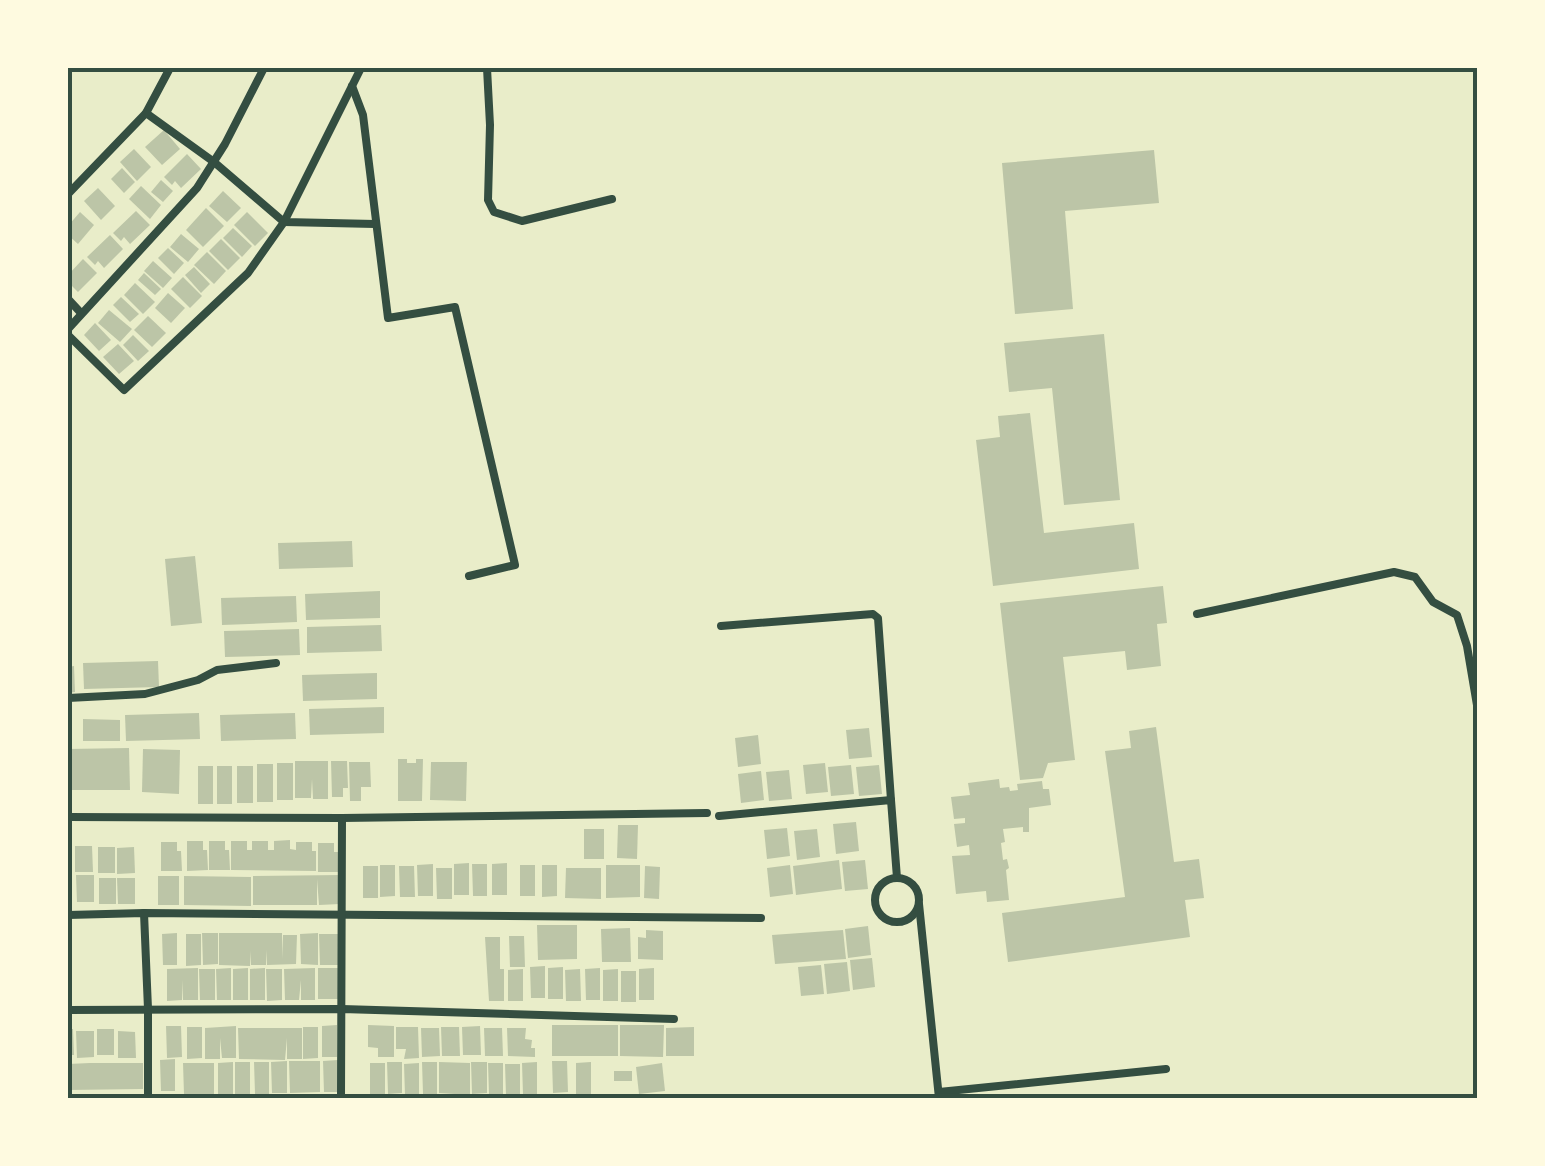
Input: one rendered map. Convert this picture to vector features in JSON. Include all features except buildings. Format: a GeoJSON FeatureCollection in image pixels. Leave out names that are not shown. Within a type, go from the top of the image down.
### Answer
{"type":"FeatureCollection","features":[{"type":"Feature","properties":{"kind":"street"},"geometry":{"type":"LineString","coordinates":[[68,194],[146,113],[170,68]]}},
{"type":"Feature","properties":{"kind":"street"},"geometry":{"type":"LineString","coordinates":[[264,68],[197,188],[68,332],[124,390],[248,273],[284,222],[361,68]]}},
{"type":"Feature","properties":{"kind":"street"},"geometry":{"type":"LineString","coordinates":[[486,68],[490,125],[488,200],[494,212],[522,221],[612,200]]}},
{"type":"Feature","properties":{"kind":"street"},"geometry":{"type":"LineString","coordinates":[[352,86],[363,115],[388,318],[455,307],[515,565],[469,576]]}},
{"type":"Feature","properties":{"kind":"street"},"geometry":{"type":"LineString","coordinates":[[146,113],[214,162],[284,222],[375,224]]}},
{"type":"Feature","properties":{"kind":"street"},"geometry":{"type":"LineString","coordinates":[[68,299],[81,314]]}},
{"type":"Feature","properties":{"kind":"street"},"geometry":{"type":"LineString","coordinates":[[1197,614],[1394,572],[1416,577],[1433,602],[1457,615],[1472,646],[1478,711]]}},
{"type":"Feature","properties":{"kind":"street"},"geometry":{"type":"LineString","coordinates":[[721,626],[872,614],[878,618],[897,878]]}},
{"type":"Feature","properties":{"kind":"street"},"geometry":{"type":"LineString","coordinates":[[68,698],[145,694],[198,680],[217,670],[276,662]]}},
{"type":"Feature","properties":{"kind":"street"},"geometry":{"type":"LineString","coordinates":[[720,816],[891,800]]}},
{"type":"Feature","properties":{"kind":"street"},"geometry":{"type":"LineString","coordinates":[[68,818],[707,812]]}},
{"type":"Feature","properties":{"kind":"street"},"geometry":{"type":"LineString","coordinates":[[341,1098],[342,818]]}},
{"type":"Feature","properties":{"kind":"street"},"geometry":{"type":"LineString","coordinates":[[919,904],[906,921],[891,922],[879,914],[874,901],[878,887],[897,878],[911,883],[919,896],[939,1095],[1166,1070]]}},
{"type":"Feature","properties":{"kind":"street"},"geometry":{"type":"LineString","coordinates":[[144,913],[148,1098]]}},
{"type":"Feature","properties":{"kind":"street"},"geometry":{"type":"LineString","coordinates":[[68,915],[760,918]]}},
{"type":"Feature","properties":{"kind":"street"},"geometry":{"type":"LineString","coordinates":[[68,1010],[342,1010],[674,1019]]}}]}
